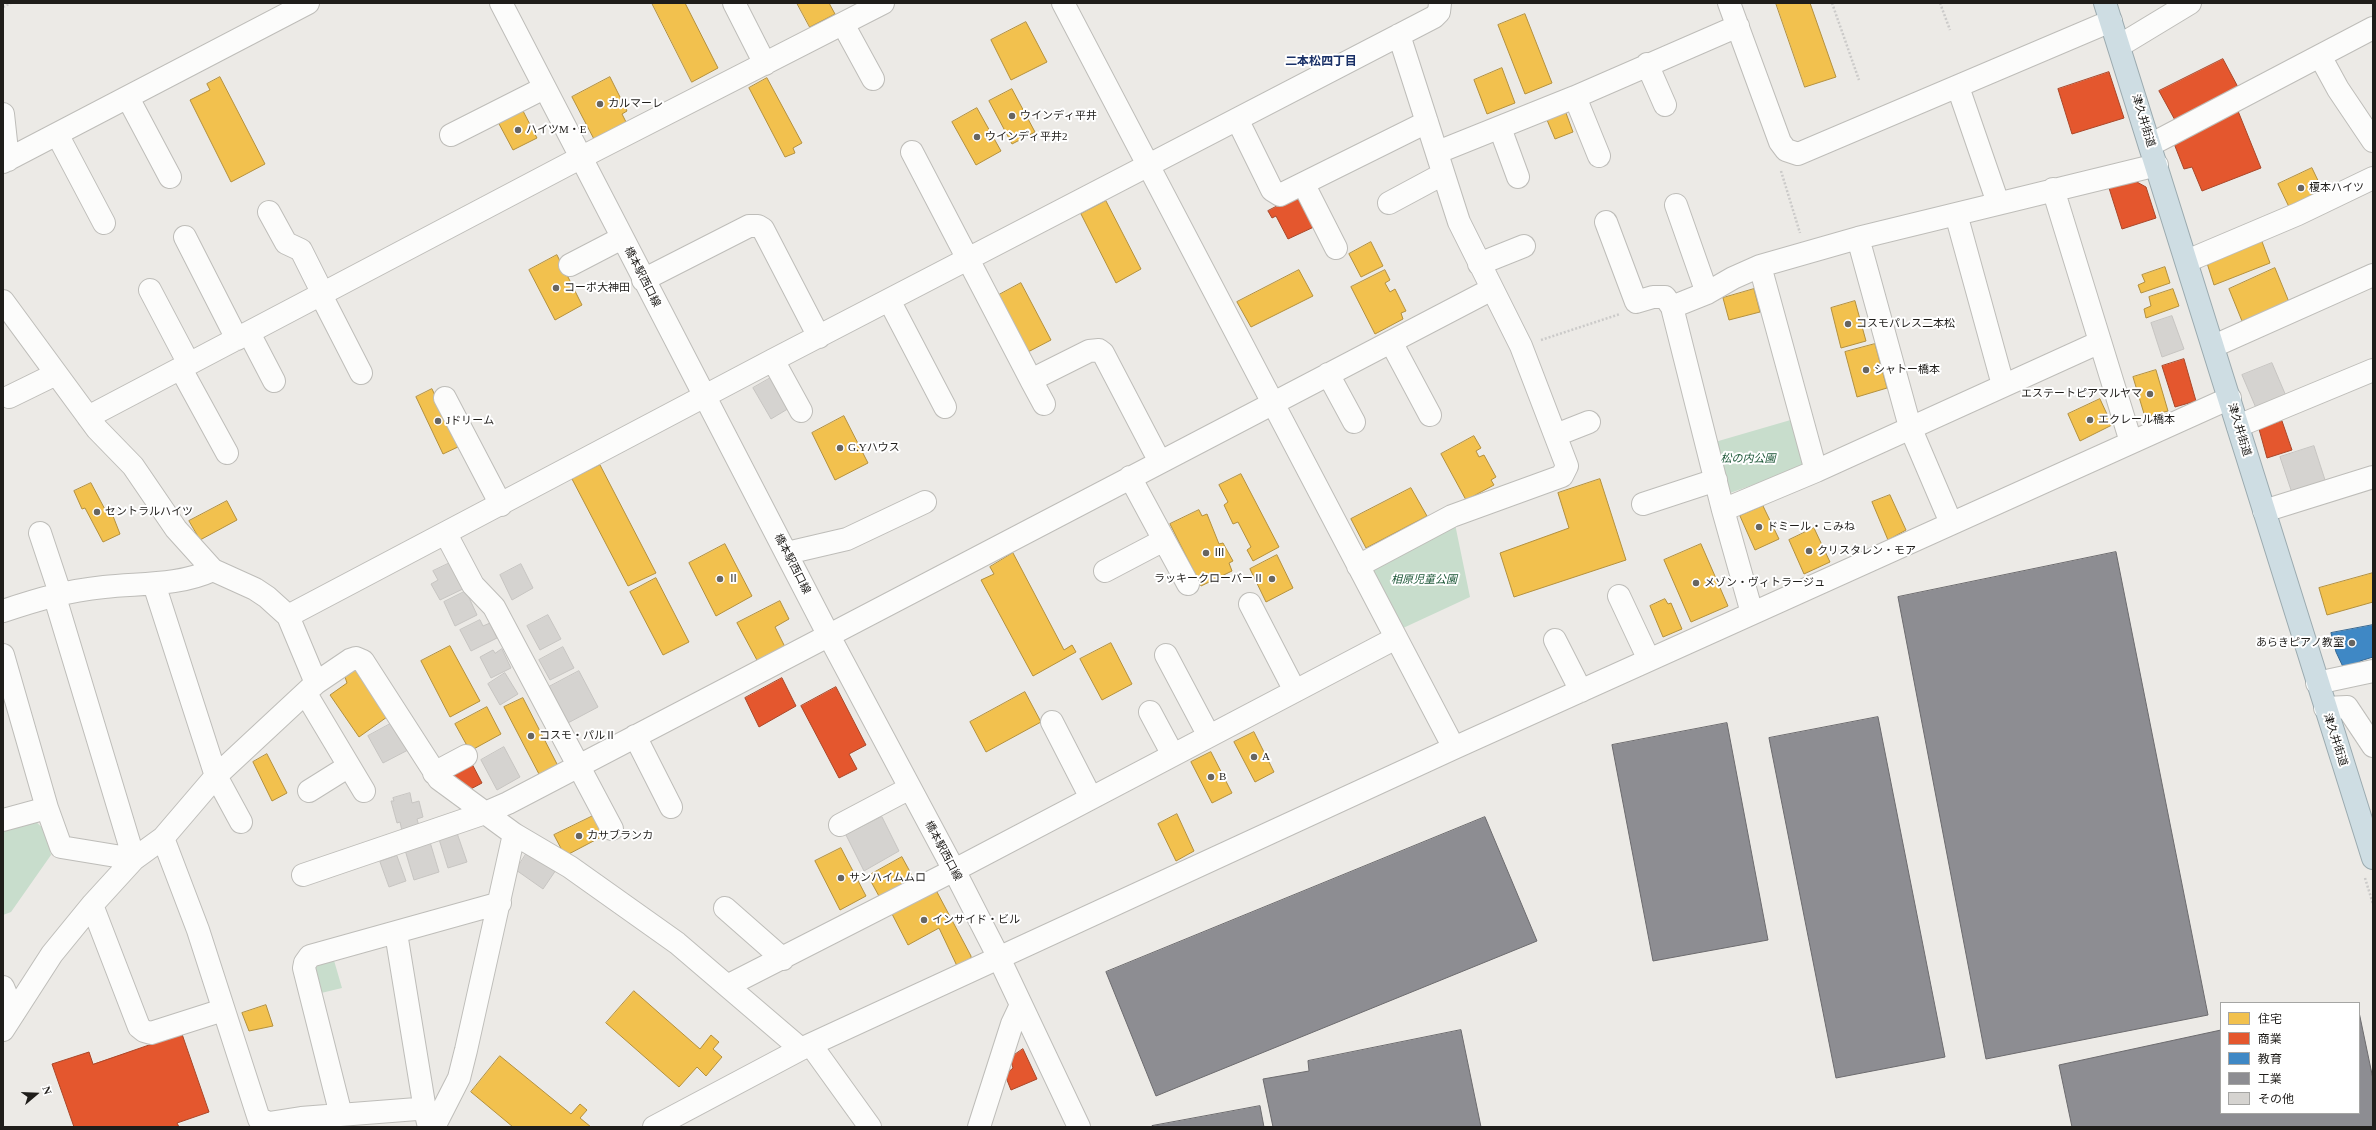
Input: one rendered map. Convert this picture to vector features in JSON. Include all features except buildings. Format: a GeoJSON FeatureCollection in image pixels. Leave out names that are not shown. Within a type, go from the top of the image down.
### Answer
{"type":"FeatureCollection","features":[{"type":"Feature","properties":{"kind":"highway","name":"津久井街道"},"geometry":{"type":"LineString","coordinates":[[2107,8],[2373,858]]}},
{"type":"Feature","properties":{"kind":"street"},"geometry":{"type":"LineString","coordinates":[[3,114],[6,161],[308,3]]}},
{"type":"Feature","properties":{"kind":"street","name":"橋本駅西口線"},"geometry":{"type":"LineString","coordinates":[[501,3],[643,280],[829,636],[954,870],[999,958],[1079,1127]]}},
{"type":"Feature","properties":{"kind":"street"},"geometry":{"type":"LineString","coordinates":[[734,3],[765,64]]}},
{"type":"Feature","properties":{"kind":"street"},"geometry":{"type":"LineString","coordinates":[[88,417],[580,158],[883,3]]}},
{"type":"Feature","properties":{"kind":"street"},"geometry":{"type":"LineString","coordinates":[[1063,3],[1454,748]]}},
{"type":"Feature","properties":{"kind":"street"},"geometry":{"type":"LineString","coordinates":[[288,616],[501,505],[773,360],[1148,165],[1238,121],[1434,17],[1439,12],[1440,3]]}},
{"type":"Feature","properties":{"kind":"street"},"geometry":{"type":"LineString","coordinates":[[1729,3],[1780,142],[1786,150],[1794,154],[1803,153],[1958,87],[2107,8]]}},
{"type":"Feature","properties":{"kind":"street"},"geometry":{"type":"LineString","coordinates":[[2120,46],[2190,3]]}},
{"type":"Feature","properties":{"kind":"street"},"geometry":{"type":"LineString","coordinates":[[843,24],[873,80]]}},
{"type":"Feature","properties":{"kind":"street"},"geometry":{"type":"LineString","coordinates":[[1438,152],[1575,97],[1738,26]]}},
{"type":"Feature","properties":{"kind":"street"},"geometry":{"type":"LineString","coordinates":[[1672,307],[1707,293],[1733,278],[1760,266],[1858,238],[2053,189],[2153,155],[2320,56],[2373,28]]}},
{"type":"Feature","properties":{"kind":"street"},"geometry":{"type":"LineString","coordinates":[[1358,566],[1452,516],[1562,476],[1567,466],[1521,346],[1460,222],[1443,174],[1438,152],[1399,35]]}},
{"type":"Feature","properties":{"kind":"street"},"geometry":{"type":"LineString","coordinates":[[2320,56],[2338,89],[2373,141]]}},
{"type":"Feature","properties":{"kind":"street"},"geometry":{"type":"LineString","coordinates":[[1648,64],[1664,105]]}},
{"type":"Feature","properties":{"kind":"street"},"geometry":{"type":"LineString","coordinates":[[1958,87],[1998,203]]}},
{"type":"Feature","properties":{"kind":"street"},"geometry":{"type":"LineString","coordinates":[[451,135],[544,88]]}},
{"type":"Feature","properties":{"kind":"street"},"geometry":{"type":"LineString","coordinates":[[1575,97],[1599,156]]}},
{"type":"Feature","properties":{"kind":"street"},"geometry":{"type":"LineString","coordinates":[[128,98],[170,177]]}},
{"type":"Feature","properties":{"kind":"street"},"geometry":{"type":"LineString","coordinates":[[1238,121],[1275,193],[1286,194],[1427,122]]}},
{"type":"Feature","properties":{"kind":"street"},"geometry":{"type":"LineString","coordinates":[[1500,128],[1518,177]]}},
{"type":"Feature","properties":{"kind":"street"},"geometry":{"type":"LineString","coordinates":[[57,134],[104,223]]}},
{"type":"Feature","properties":{"kind":"street"},"geometry":{"type":"LineString","coordinates":[[912,152],[969,258],[1044,404]]}},
{"type":"Feature","properties":{"kind":"street"},"geometry":{"type":"LineString","coordinates":[[1389,203],[1443,174]]}},
{"type":"Feature","properties":{"kind":"street"},"geometry":{"type":"LineString","coordinates":[[2187,261],[2298,214],[2373,178]]}},
{"type":"Feature","properties":{"kind":"street"},"geometry":{"type":"LineString","coordinates":[[1304,185],[1336,248]]}},
{"type":"Feature","properties":{"kind":"street"},"geometry":{"type":"LineString","coordinates":[[2053,189],[2131,442]]}},
{"type":"Feature","properties":{"kind":"street"},"geometry":{"type":"LineString","coordinates":[[1676,205],[1707,293]]}},
{"type":"Feature","properties":{"kind":"street"},"geometry":{"type":"LineString","coordinates":[[269,212],[286,243],[301,250],[361,373]]}},
{"type":"Feature","properties":{"kind":"street"},"geometry":{"type":"LineString","coordinates":[[1956,214],[2003,385]]}},
{"type":"Feature","properties":{"kind":"street"},"geometry":{"type":"LineString","coordinates":[[1606,222],[1636,302],[1659,296],[1665,297],[1672,307],[1723,510],[1752,613]]}},
{"type":"Feature","properties":{"kind":"street"},"geometry":{"type":"LineString","coordinates":[[643,280],[749,226],[758,226],[763,229],[819,337]]}},
{"type":"Feature","properties":{"kind":"street"},"geometry":{"type":"LineString","coordinates":[[185,237],[243,336],[274,381]]}},
{"type":"Feature","properties":{"kind":"street"},"geometry":{"type":"LineString","coordinates":[[570,265],[622,238]]}},
{"type":"Feature","properties":{"kind":"street"},"geometry":{"type":"LineString","coordinates":[[1858,238],[1910,427],[1951,523]]}},
{"type":"Feature","properties":{"kind":"street"},"geometry":{"type":"LineString","coordinates":[[1480,264],[1524,246]]}},
{"type":"Feature","properties":{"kind":"street"},"geometry":{"type":"LineString","coordinates":[[1760,266],[1816,471]]}},
{"type":"Feature","properties":{"kind":"street"},"geometry":{"type":"LineString","coordinates":[[2214,346],[2373,276]]}},
{"type":"Feature","properties":{"kind":"street"},"geometry":{"type":"LineString","coordinates":[[303,875],[485,814],[1492,289]]}},
{"type":"Feature","properties":{"kind":"street"},"geometry":{"type":"LineString","coordinates":[[150,290],[227,453]]}},
{"type":"Feature","properties":{"kind":"street"},"geometry":{"type":"LineString","coordinates":[[889,300],[945,407]]}},
{"type":"Feature","properties":{"kind":"street"},"geometry":{"type":"LineString","coordinates":[[6,312],[56,374],[88,417],[133,466],[176,529],[213,570],[255,589],[267,597],[288,616],[311,689],[349,766],[364,791]]}},
{"type":"Feature","properties":{"kind":"street"},"geometry":{"type":"LineString","coordinates":[[1391,342],[1430,415]]}},
{"type":"Feature","properties":{"kind":"street"},"geometry":{"type":"LineString","coordinates":[[1723,510],[1816,471],[2100,342]]}},
{"type":"Feature","properties":{"kind":"street"},"geometry":{"type":"LineString","coordinates":[[1031,380],[1089,351],[1099,350],[1103,353],[1160,462]]}},
{"type":"Feature","properties":{"kind":"street"},"geometry":{"type":"LineString","coordinates":[[773,360],[801,411]]}},
{"type":"Feature","properties":{"kind":"street"},"geometry":{"type":"LineString","coordinates":[[2238,426],[2373,370]]}},
{"type":"Feature","properties":{"kind":"street"},"geometry":{"type":"LineString","coordinates":[[9,397],[56,374]]}},
{"type":"Feature","properties":{"kind":"street"},"geometry":{"type":"LineString","coordinates":[[1328,374],[1354,422]]}},
{"type":"Feature","properties":{"kind":"street"},"geometry":{"type":"LineString","coordinates":[[445,398],[501,505]]}},
{"type":"Feature","properties":{"kind":"street"},"geometry":{"type":"LineString","coordinates":[[654,1127],[686,1119],[806,1047],[1454,748],[2230,398]]}},
{"type":"Feature","properties":{"kind":"street"},"geometry":{"type":"LineString","coordinates":[[1556,435],[1589,422]]}},
{"type":"Feature","properties":{"kind":"street"},"geometry":{"type":"LineString","coordinates":[[1130,477],[1188,584]]}},
{"type":"Feature","properties":{"kind":"street"},"geometry":{"type":"LineString","coordinates":[[2264,510],[2373,477]]}},
{"type":"Feature","properties":{"kind":"street"},"geometry":{"type":"LineString","coordinates":[[1643,504],[1716,480]]}},
{"type":"Feature","properties":{"kind":"street"},"geometry":{"type":"LineString","coordinates":[[787,554],[847,539],[925,502]]}},
{"type":"Feature","properties":{"kind":"street"},"geometry":{"type":"LineString","coordinates":[[40,533],[134,859]]}},
{"type":"Feature","properties":{"kind":"street"},"geometry":{"type":"LineString","coordinates":[[446,534],[473,585],[494,607],[577,766],[612,829]]}},
{"type":"Feature","properties":{"kind":"street"},"geometry":{"type":"LineString","coordinates":[[1105,571],[1164,540]]}},
{"type":"Feature","properties":{"kind":"street"},"geometry":{"type":"LineString","coordinates":[[3,611],[57,593],[105,586],[154,584],[199,576],[213,570]]}},
{"type":"Feature","properties":{"kind":"street"},"geometry":{"type":"LineString","coordinates":[[154,584],[216,776],[241,822]]}},
{"type":"Feature","properties":{"kind":"street"},"geometry":{"type":"LineString","coordinates":[[1619,596],[1649,660]]}},
{"type":"Feature","properties":{"kind":"street"},"geometry":{"type":"LineString","coordinates":[[1250,604],[1295,691]]}},
{"type":"Feature","properties":{"kind":"street"},"geometry":{"type":"LineString","coordinates":[[728,985],[954,870],[1396,638]]}},
{"type":"Feature","properties":{"kind":"street"},"geometry":{"type":"LineString","coordinates":[[1555,640],[1581,691]]}},
{"type":"Feature","properties":{"kind":"street"},"geometry":{"type":"LineString","coordinates":[[3,655],[47,808],[61,847],[134,859]]}},
{"type":"Feature","properties":{"kind":"street"},"geometry":{"type":"LineString","coordinates":[[1166,655],[1209,736]]}},
{"type":"Feature","properties":{"kind":"street"},"geometry":{"type":"LineString","coordinates":[[8,1022],[52,954],[92,905],[134,859],[164,838],[216,776],[311,689],[350,660],[356,658],[362,661],[434,773],[485,814],[514,834],[570,867],[621,901],[677,943],[806,1047],[870,1127]]}},
{"type":"Feature","properties":{"kind":"street"},"geometry":{"type":"LineString","coordinates":[[2318,682],[2373,671]]}},
{"type":"Feature","properties":{"kind":"street"},"geometry":{"type":"LineString","coordinates":[[2325,708],[2347,707],[2373,746]]}},
{"type":"Feature","properties":{"kind":"street"},"geometry":{"type":"LineString","coordinates":[[1150,712],[1173,755]]}},
{"type":"Feature","properties":{"kind":"street"},"geometry":{"type":"LineString","coordinates":[[1052,722],[1091,798]]}},
{"type":"Feature","properties":{"kind":"street"},"geometry":{"type":"LineString","coordinates":[[635,736],[671,807]]}},
{"type":"Feature","properties":{"kind":"street"},"geometry":{"type":"LineString","coordinates":[[434,773],[466,756]]}},
{"type":"Feature","properties":{"kind":"street"},"geometry":{"type":"LineString","coordinates":[[309,791],[349,766]]}},
{"type":"Feature","properties":{"kind":"street"},"geometry":{"type":"LineString","coordinates":[[840,825],[910,788]]}},
{"type":"Feature","properties":{"kind":"street"},"geometry":{"type":"LineString","coordinates":[[3,820],[47,808]]}},
{"type":"Feature","properties":{"kind":"street"},"geometry":{"type":"LineString","coordinates":[[429,1121],[458,1078],[500,903],[514,834]]}},
{"type":"Feature","properties":{"kind":"street"},"geometry":{"type":"LineString","coordinates":[[164,838],[198,930],[259,1119],[269,1123],[409,1109],[429,1121]]}},
{"type":"Feature","properties":{"kind":"street"},"geometry":{"type":"LineString","coordinates":[[341,1115],[304,963],[310,956],[500,903]]}},
{"type":"Feature","properties":{"kind":"street"},"geometry":{"type":"LineString","coordinates":[[92,905],[139,1026],[144,1031],[151,1033],[223,1010]]}},
{"type":"Feature","properties":{"kind":"street"},"geometry":{"type":"LineString","coordinates":[[725,908],[783,958]]}},
{"type":"Feature","properties":{"kind":"street"},"geometry":{"type":"LineString","coordinates":[[396,933],[429,1121]]}},
{"type":"Feature","properties":{"kind":"street"},"geometry":{"type":"LineString","coordinates":[[3,988],[8,1022]]}},
{"type":"Feature","properties":{"kind":"street"},"geometry":{"type":"LineString","coordinates":[[979,1127],[1012,1024],[1021,1005]]}},
{"type":"Feature","properties":{"kind":"path"},"geometry":{"type":"LineString","coordinates":[[3,7],[11,3]]}},
{"type":"Feature","properties":{"kind":"path"},"geometry":{"type":"LineString","coordinates":[[1832,3],[1860,80]]}},
{"type":"Feature","properties":{"kind":"path"},"geometry":{"type":"LineString","coordinates":[[1940,3],[1950,30]]}},
{"type":"Feature","properties":{"kind":"path"},"geometry":{"type":"LineString","coordinates":[[1781,171],[1806,253]]}},
{"type":"Feature","properties":{"kind":"path"},"geometry":{"type":"LineString","coordinates":[[1521,346],[1634,309],[1636,302]]}},
{"type":"Feature","properties":{"kind":"green space","name":"松の内公園"},"geometry":{"type":"Polygon","coordinates":[[[1794,419],[1805,461],[1803,467],[1730,493],[1715,442],[1794,419]]]}},
{"type":"Feature","properties":{"kind":"green space","name":"相原児童公園"},"geometry":{"type":"Polygon","coordinates":[[[1455,524],[1470,597],[1401,629],[1372,568],[1455,524]]]}},
{"type":"Feature","properties":{"kind":"green space"},"geometry":{"type":"Polygon","coordinates":[[[35,821],[45,830],[51,855],[11,912],[3,915],[3,830],[35,821]]]}},
{"type":"Feature","properties":{"kind":"green space"},"geometry":{"type":"Polygon","coordinates":[[[333,957],[342,988],[317,994],[312,974],[316,962],[333,957]]]}},
{"type":"Feature","properties":{"kind":"place","name":"カルマーレ"},"geometry":{"type":"Point","coordinates":[600,104]}},
{"type":"Feature","properties":{"kind":"place","name":"ウインディ平井"},"geometry":{"type":"Point","coordinates":[1012,116]}},
{"type":"Feature","properties":{"kind":"place","name":"ハイツM・E"},"geometry":{"type":"Point","coordinates":[518,130]}},
{"type":"Feature","properties":{"kind":"place","name":"ウインディ平井2"},"geometry":{"type":"Point","coordinates":[977,137]}},
{"type":"Feature","properties":{"kind":"place","name":"榎本ハイツ"},"geometry":{"type":"Point","coordinates":[2301,188]}},
{"type":"Feature","properties":{"kind":"place","name":"コーポ大神田"},"geometry":{"type":"Point","coordinates":[556,288]}},
{"type":"Feature","properties":{"kind":"place","name":"コスモパレス二本松"},"geometry":{"type":"Point","coordinates":[1848,324]}},
{"type":"Feature","properties":{"kind":"place","name":"シャトー橋本"},"geometry":{"type":"Point","coordinates":[1866,370]}},
{"type":"Feature","properties":{"kind":"place","name":"エステートピアマルヤマ"},"geometry":{"type":"Point","coordinates":[2150,394]}},
{"type":"Feature","properties":{"kind":"place","name":"エクレール橋本"},"geometry":{"type":"Point","coordinates":[2090,420]}},
{"type":"Feature","properties":{"kind":"place","name":"Jドリーム"},"geometry":{"type":"Point","coordinates":[438,421]}},
{"type":"Feature","properties":{"kind":"place","name":"G.Yハウス"},"geometry":{"type":"Point","coordinates":[840,448]}},
{"type":"Feature","properties":{"kind":"place","name":"セントラルハイツ"},"geometry":{"type":"Point","coordinates":[97,512]}},
{"type":"Feature","properties":{"kind":"place","name":"ドミール・こみね"},"geometry":{"type":"Point","coordinates":[1759,527]}},
{"type":"Feature","properties":{"kind":"place","name":"クリスタレン・モア"},"geometry":{"type":"Point","coordinates":[1809,551]}},
{"type":"Feature","properties":{"kind":"place","name":"Ⅲ"},"geometry":{"type":"Point","coordinates":[1206,553]}},
{"type":"Feature","properties":{"kind":"place","name":"Ⅱ"},"geometry":{"type":"Point","coordinates":[720,579]}},
{"type":"Feature","properties":{"kind":"place","name":"ラッキークローバーⅡ"},"geometry":{"type":"Point","coordinates":[1272,579]}},
{"type":"Feature","properties":{"kind":"place","name":"メゾン・ヴィトラージュ"},"geometry":{"type":"Point","coordinates":[1696,583]}},
{"type":"Feature","properties":{"kind":"place","name":"あらきピアノ教室"},"geometry":{"type":"Point","coordinates":[2352,643]}},
{"type":"Feature","properties":{"kind":"place","name":"コスモ・パルⅡ"},"geometry":{"type":"Point","coordinates":[531,736]}},
{"type":"Feature","properties":{"kind":"place","name":"A"},"geometry":{"type":"Point","coordinates":[1254,757]}},
{"type":"Feature","properties":{"kind":"place","name":"B"},"geometry":{"type":"Point","coordinates":[1211,777]}},
{"type":"Feature","properties":{"kind":"place","name":"カサブランカ"},"geometry":{"type":"Point","coordinates":[579,836]}},
{"type":"Feature","properties":{"kind":"place","name":"サンハイムムロ"},"geometry":{"type":"Point","coordinates":[841,878]}},
{"type":"Feature","properties":{"kind":"place","name":"インサイド・ビル"},"geometry":{"type":"Point","coordinates":[924,920]}},
{"type":"Feature","properties":{"kind":"district","name":"二本松四丁目"},"geometry":{"type":"Point","coordinates":[1321,62]}}]}
